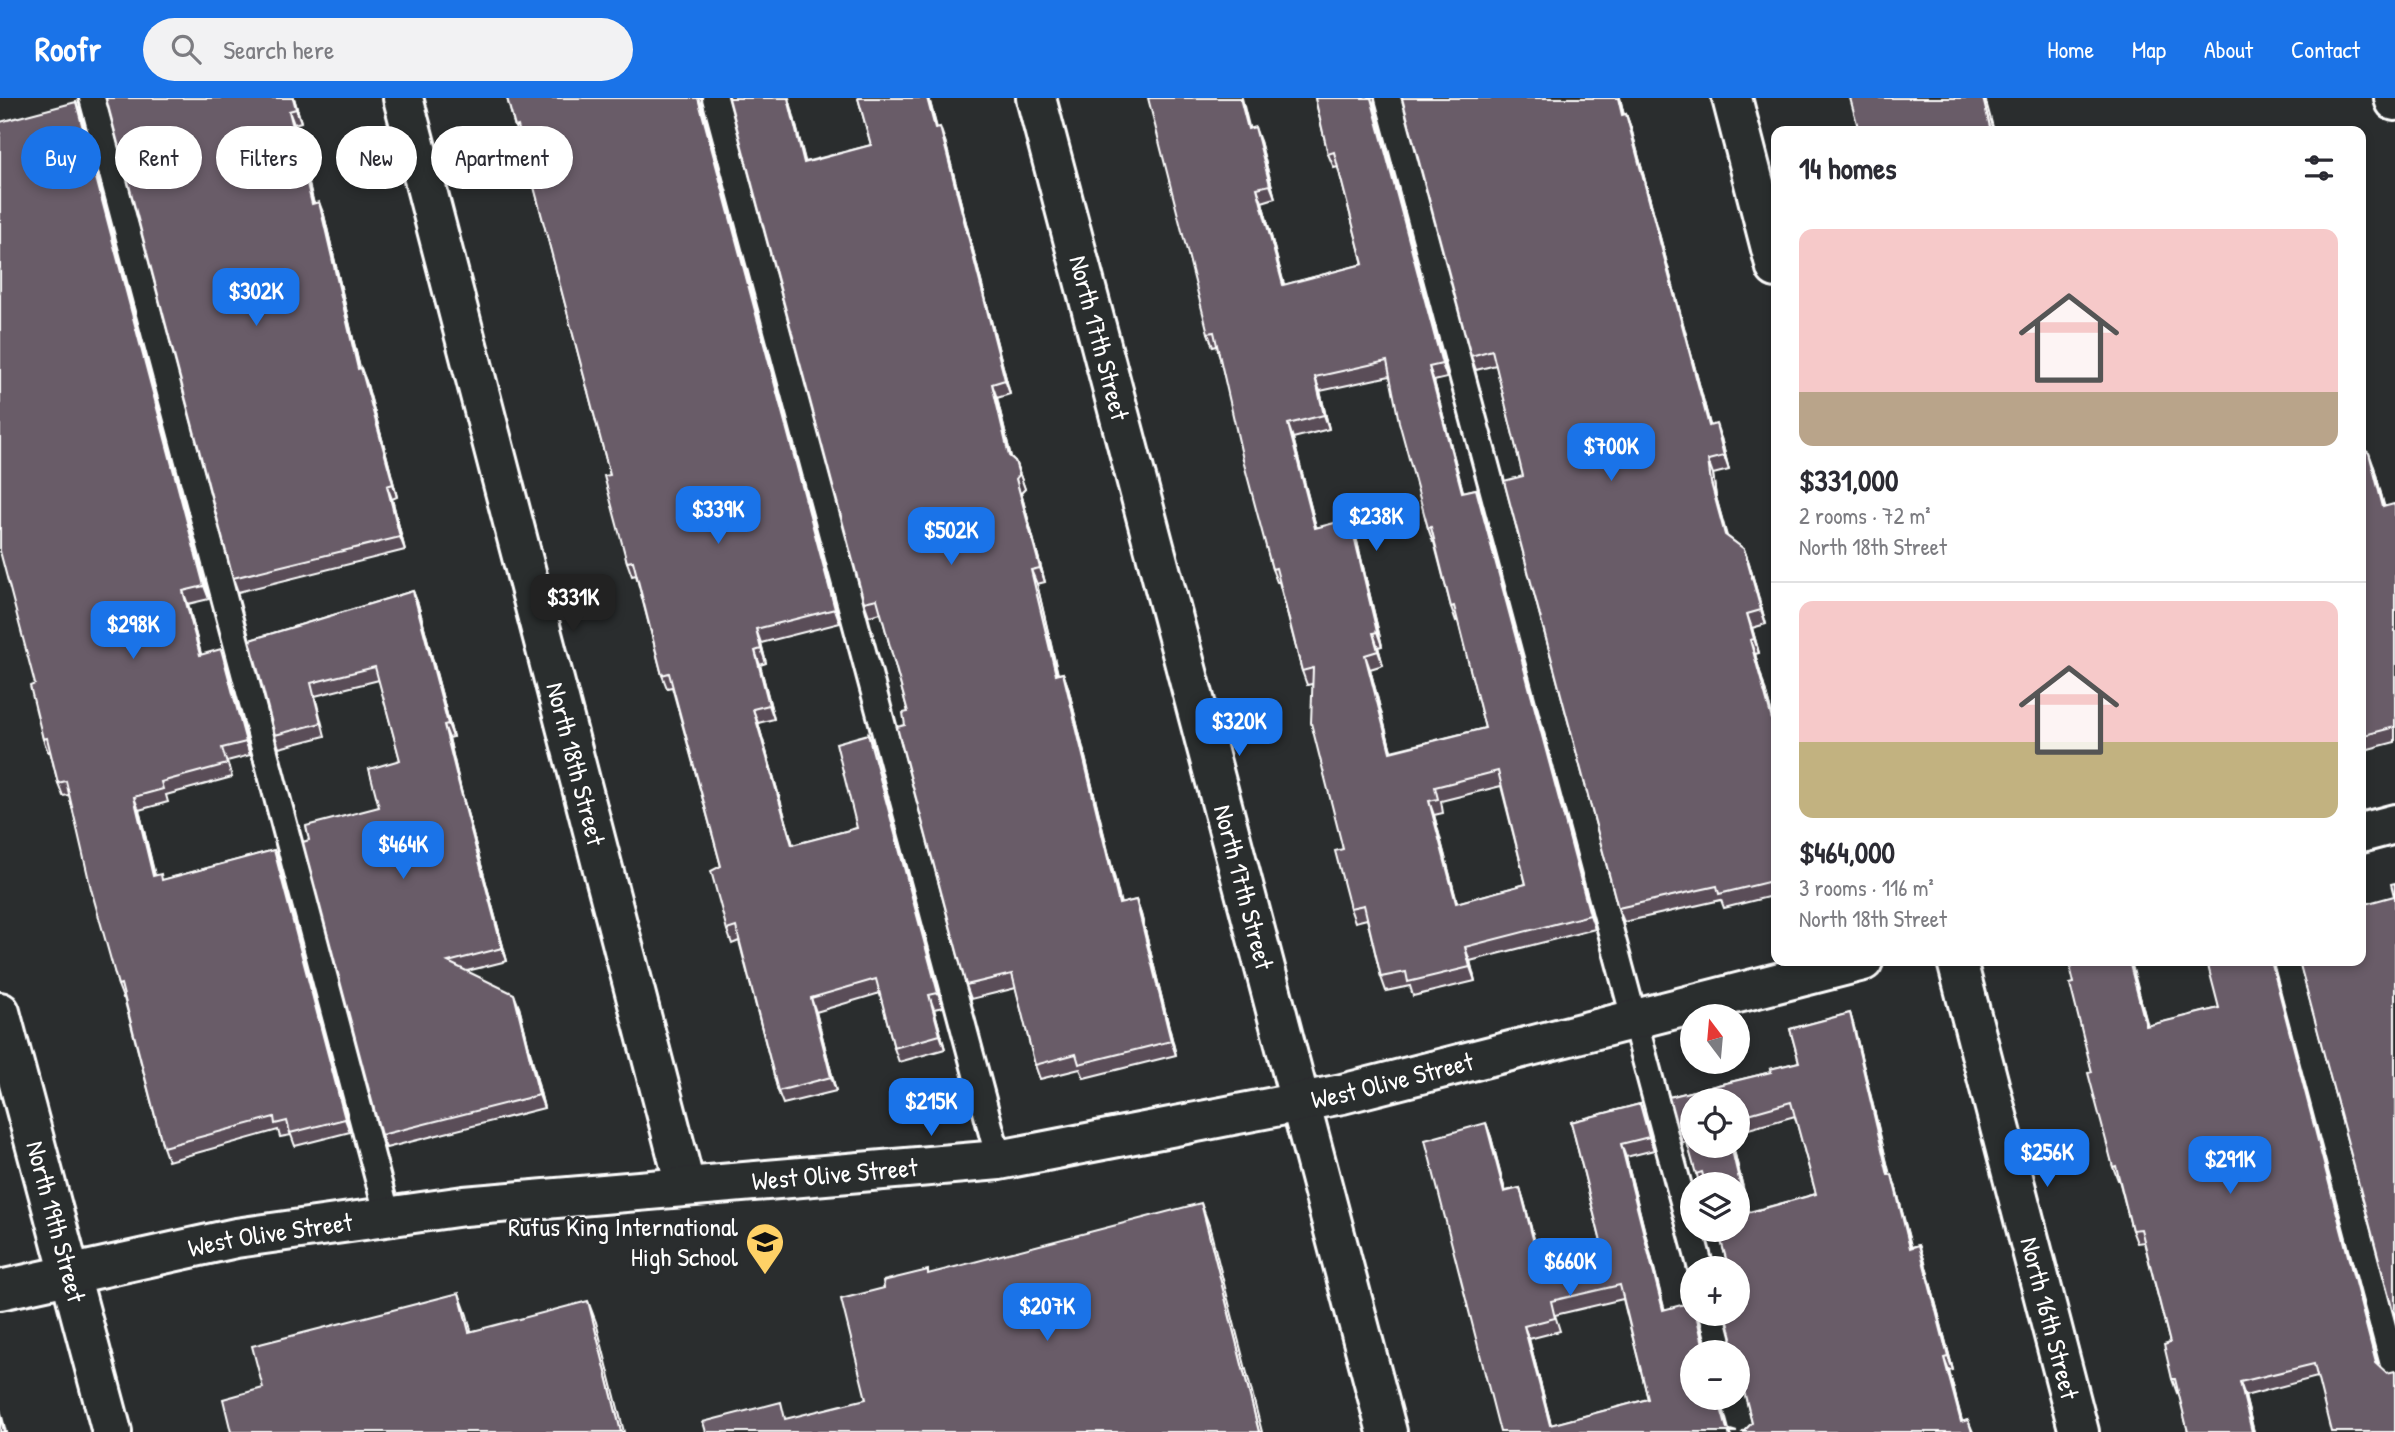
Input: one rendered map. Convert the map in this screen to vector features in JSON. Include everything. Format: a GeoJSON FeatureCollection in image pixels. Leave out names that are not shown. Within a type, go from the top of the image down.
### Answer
{"type":"FeatureCollection","features":[{"type":"Feature","properties":{"kind":"street","name":"North 18th Street"},"geometry":{"type":"LineString","coordinates":[[404,98],[685,1185]]}},
{"type":"Feature","properties":{"kind":"street","name":"North 17th Street"},"geometry":{"type":"LineString","coordinates":[[1036,98],[1387,1432]]}},
{"type":"Feature","properties":{"kind":"street"},"geometry":{"type":"LineString","coordinates":[[1732,98],[1771,249]]}},
{"type":"Feature","properties":{"kind":"street"},"geometry":{"type":"LineString","coordinates":[[2366,832],[2395,824]]}},
{"type":"Feature","properties":{"kind":"street","name":"West Olive Street"},"geometry":{"type":"LineString","coordinates":[[0,1290],[236,1238],[464,1206],[685,1185],[922,1169],[999,1160],[1299,1103],[1843,966]]}},
{"type":"Feature","properties":{"kind":"street","name":"North 16th Street"},"geometry":{"type":"LineString","coordinates":[[1958,966],[2079,1432]]}},
{"type":"Feature","properties":{"kind":"street","name":"North 19th Street"},"geometry":{"type":"LineString","coordinates":[[0,1012],[112,1432]]}},
{"type":"Feature","properties":{"kind":"lane"},"geometry":{"type":"LineString","coordinates":[[92,98],[387,1217]]}},
{"type":"Feature","properties":{"kind":"lane"},"geometry":{"type":"LineString","coordinates":[[715,98],[999,1160]]}},
{"type":"Feature","properties":{"kind":"lane"},"geometry":{"type":"LineString","coordinates":[[1388,98],[1636,1018],[1697,1256]]}},
{"type":"Feature","properties":{"kind":"lane"},"geometry":{"type":"LineString","coordinates":[[2287,966],[2395,1373]]}},
{"type":"Feature","properties":{"kind":"lane"},"geometry":{"type":"LineString","coordinates":[[1737,1410],[1743,1432]]}},
{"type":"Feature","properties":{"kind":"building"},"geometry":{"type":"Polygon","coordinates":[[[106,98],[293,98],[296,109],[289,111],[293,126],[216,126],[216,189],[308,189],[312,204],[319,202],[358,369],[361,368],[393,484],[387,486],[400,537],[233,578],[130,189],[202,189],[202,126],[115,126],[115,132],[106,98]]]}},
{"type":"Feature","properties":{"kind":"building"},"geometry":{"type":"Polygon","coordinates":[[[507,98],[698,98],[835,609],[756,629],[761,649],[755,651],[769,705],[753,709],[792,845],[857,828],[836,743],[868,734],[938,993],[929,995],[940,1035],[894,1048],[876,979],[811,998],[831,1077],[778,1091],[736,927],[727,930],[711,871],[721,866],[669,673],[662,675],[633,561],[627,562],[604,476],[610,475],[535,189],[573,189],[573,126],[515,126],[507,98]]]}},
{"type":"Feature","properties":{"kind":"building"},"geometry":{"type":"Polygon","coordinates":[[[729,98],[788,98],[804,163],[871,145],[858,98],[927,98],[935,128],[940,127],[1005,380],[992,384],[1009,456],[1015,461],[1019,475],[1016,479],[1040,568],[1031,570],[1056,675],[1063,673],[1119,904],[1136,900],[1171,1041],[1079,1064],[1076,1054],[1035,1065],[1012,974],[966,985],[897,727],[905,725],[903,713],[908,712],[877,599],[864,602],[729,98]]]}},
{"type":"Feature","properties":{"kind":"building"},"geometry":{"type":"Polygon","coordinates":[[[1148,98],[1240,98],[1248,129],[1255,127],[1270,185],[1257,188],[1283,285],[1363,264],[1334,152],[1328,154],[1315,98],[1371,98],[1442,364],[1429,367],[1462,492],[1476,489],[1590,915],[1465,947],[1470,967],[1408,982],[1406,972],[1381,977],[1364,905],[1350,908],[1335,851],[1343,849],[1311,723],[1313,668],[1302,671],[1276,568],[1272,569],[1244,464],[1214,332],[1208,333],[1148,98]],[[1387,361],[1315,377],[1324,415],[1288,424],[1315,528],[1350,519],[1377,632],[1373,633],[1378,651],[1365,655],[1390,752],[1485,728],[1454,606],[1451,607],[1431,527],[1428,528],[1399,422],[1387,361]],[[1498,771],[1435,787],[1438,799],[1429,801],[1456,903],[1526,884],[1498,771]]]}},
{"type":"Feature","properties":{"kind":"building"},"geometry":{"type":"Polygon","coordinates":[[[1402,98],[1618,98],[1622,115],[1626,114],[1709,426],[1716,424],[1724,456],[1708,460],[1711,483],[1725,535],[1744,549],[1761,610],[1747,614],[1754,639],[1750,640],[1771,716],[1771,881],[1719,894],[1717,886],[1618,908],[1504,481],[1523,476],[1492,350],[1471,356],[1402,98]]]}},
{"type":"Feature","properties":{"kind":"building"},"geometry":{"type":"Polygon","coordinates":[[[1850,98],[1983,98],[1990,126],[1858,126],[1850,98]]]}},
{"type":"Feature","properties":{"kind":"building"},"geometry":{"type":"Polygon","coordinates":[[[76,102],[82,126],[21,126],[21,189],[99,189],[204,586],[183,591],[200,655],[221,649],[246,742],[222,748],[227,764],[161,782],[163,789],[134,797],[153,876],[161,874],[162,880],[274,850],[345,1119],[290,1133],[287,1121],[275,1124],[274,1117],[163,1147],[121,984],[118,985],[91,889],[66,781],[58,783],[47,738],[43,739],[30,686],[35,684],[0,551],[0,122],[76,102]]]}},
{"type":"Feature","properties":{"kind":"building"},"geometry":{"type":"Polygon","coordinates":[[[2366,451],[2369,453],[2383,507],[2394,504],[2395,507],[2395,727],[2366,735],[2366,451]]]}},
{"type":"Feature","properties":{"kind":"building"},"geometry":{"type":"Polygon","coordinates":[[[413,591],[448,724],[444,725],[502,948],[448,962],[514,994],[539,1095],[381,1135],[303,842],[309,840],[306,826],[379,807],[369,769],[400,760],[375,667],[311,683],[321,723],[275,735],[250,640],[413,591]]]}},
{"type":"Feature","properties":{"kind":"building"},"geometry":{"type":"Polygon","coordinates":[[[2395,883],[2395,1319],[2300,966],[2366,966],[2366,904],[2394,896],[2391,884],[2395,883]]]}},
{"type":"Feature","properties":{"kind":"building"},"geometry":{"type":"Polygon","coordinates":[[[2070,966],[2130,966],[2146,1026],[2219,1008],[2208,966],[2272,966],[2376,1363],[2387,1373],[2395,1371],[2395,1432],[2331,1432],[2314,1364],[2240,1382],[2252,1432],[2188,1432],[2164,1345],[2170,1343],[2141,1229],[2132,1230],[2088,1073],[2092,1072],[2070,984],[2074,983],[2070,966]]]}},
{"type":"Feature","properties":{"kind":"building"},"geometry":{"type":"Polygon","coordinates":[[[1850,1013],[1888,1175],[1892,1175],[1910,1248],[1919,1245],[1948,1357],[1944,1358],[1961,1422],[1968,1420],[1972,1432],[1743,1432],[1752,1423],[1749,1410],[1750,1340],[1731,1340],[1729,1326],[1750,1326],[1750,1256],[1725,1256],[1721,1242],[1750,1242],[1750,1212],[1816,1194],[1791,1102],[1750,1114],[1750,1088],[1706,1088],[1771,1072],[1770,1069],[1799,1062],[1790,1029],[1850,1013]]]}},
{"type":"Feature","properties":{"kind":"building"},"geometry":{"type":"Polygon","coordinates":[[[1680,1094],[1680,1129],[1678,1129],[1669,1097],[1680,1094]]]}},
{"type":"Feature","properties":{"kind":"building"},"geometry":{"type":"Polygon","coordinates":[[[1640,1104],[1649,1137],[1621,1144],[1663,1310],[1680,1305],[1680,1326],[1699,1326],[1702,1340],[1680,1340],[1680,1410],[1721,1410],[1727,1429],[1737,1432],[1500,1432],[1425,1140],[1486,1123],[1504,1192],[1520,1188],[1540,1266],[1603,1250],[1571,1122],[1640,1104]],[[1620,1285],[1551,1301],[1555,1318],[1524,1326],[1550,1425],[1648,1399],[1620,1285]]]}},
{"type":"Feature","properties":{"kind":"building"},"geometry":{"type":"Polygon","coordinates":[[[1691,1158],[1734,1158],[1737,1172],[1702,1172],[1695,1172],[1691,1158]]]}},
{"type":"Feature","properties":{"kind":"building"},"geometry":{"type":"Polygon","coordinates":[[[1201,1203],[1259,1432],[706,1432],[703,1422],[781,1402],[785,1419],[866,1399],[841,1299],[884,1288],[883,1281],[928,1270],[928,1274],[1201,1203]]]}},
{"type":"Feature","properties":{"kind":"building"},"geometry":{"type":"Polygon","coordinates":[[[459,1293],[469,1332],[588,1301],[621,1432],[231,1432],[223,1399],[263,1388],[252,1346],[459,1293]]]}},
{"type":"Feature","properties":{"kind":"building"},"geometry":{"type":"Polygon","coordinates":[[[0,1415],[4,1432],[0,1432],[0,1415]]]}},
{"type":"Feature","properties":{"kind":"place","name":"Rufus King International High School"},"geometry":{"type":"Point","coordinates":[765,1276]}}]}
